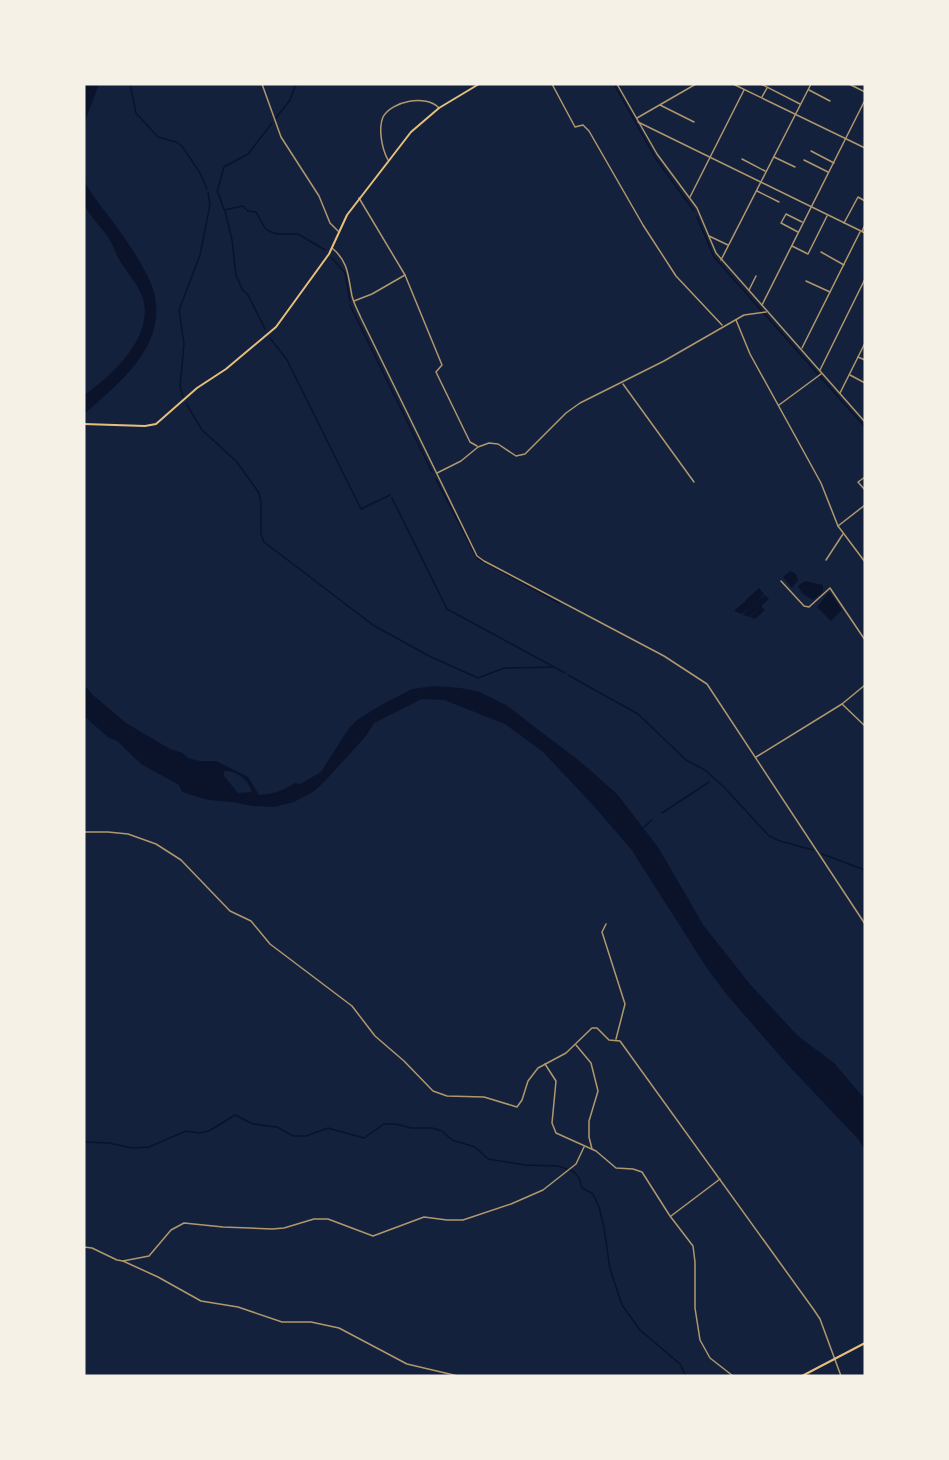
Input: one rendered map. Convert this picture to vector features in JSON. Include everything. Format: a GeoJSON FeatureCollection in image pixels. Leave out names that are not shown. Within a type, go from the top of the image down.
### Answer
{"type":"FeatureCollection","features":[{"type":"Feature","properties":{"kind":"main road"},"geometry":{"type":"LineString","coordinates":[[85,424],[150,426],[163,419],[197,388],[226,369],[276,327],[332,247],[338,231],[359,198],[411,132],[439,108],[479,84]]}},
{"type":"Feature","properties":{"kind":"main road"},"geometry":{"type":"LineString","coordinates":[[802,1376],[865,1343]]}},
{"type":"Feature","properties":{"kind":"street"},"geometry":{"type":"LineString","coordinates":[[262,84],[281,137],[319,196],[330,223],[338,231]]}},
{"type":"Feature","properties":{"kind":"street"},"geometry":{"type":"LineString","coordinates":[[552,84],[575,127],[583,125],[589,131],[675,276],[723,326]]}},
{"type":"Feature","properties":{"kind":"street"},"geometry":{"type":"LineString","coordinates":[[617,84],[661,160],[699,212],[708,236],[721,260],[801,350],[820,375],[840,393],[865,422]]}},
{"type":"Feature","properties":{"kind":"street"},"geometry":{"type":"LineString","coordinates":[[637,120],[696,84]]}},
{"type":"Feature","properties":{"kind":"street"},"geometry":{"type":"LineString","coordinates":[[733,84],[740,85],[744,90],[865,148]]}},
{"type":"Feature","properties":{"kind":"street"},"geometry":{"type":"LineString","coordinates":[[761,84],[801,104]]}},
{"type":"Feature","properties":{"kind":"street"},"geometry":{"type":"LineString","coordinates":[[721,260],[808,90],[810,85],[805,84]]}},
{"type":"Feature","properties":{"kind":"street"},"geometry":{"type":"LineString","coordinates":[[849,84],[865,92]]}},
{"type":"Feature","properties":{"kind":"street"},"geometry":{"type":"LineString","coordinates":[[762,98],[767,87]]}},
{"type":"Feature","properties":{"kind":"street"},"geometry":{"type":"LineString","coordinates":[[690,198],[744,90]]}},
{"type":"Feature","properties":{"kind":"street"},"geometry":{"type":"LineString","coordinates":[[808,90],[830,101]]}},
{"type":"Feature","properties":{"kind":"street"},"geometry":{"type":"LineString","coordinates":[[762,305],[865,100]]}},
{"type":"Feature","properties":{"kind":"street"},"geometry":{"type":"LineString","coordinates":[[388,161],[382,139],[382,121],[386,114],[395,107],[413,101],[431,102],[439,108]]}},
{"type":"Feature","properties":{"kind":"street"},"geometry":{"type":"LineString","coordinates":[[660,105],[694,122]]}},
{"type":"Feature","properties":{"kind":"street"},"geometry":{"type":"LineString","coordinates":[[637,120],[865,233]]}},
{"type":"Feature","properties":{"kind":"street"},"geometry":{"type":"LineString","coordinates":[[810,151],[834,163]]}},
{"type":"Feature","properties":{"kind":"street"},"geometry":{"type":"LineString","coordinates":[[774,157],[795,167]]}},
{"type":"Feature","properties":{"kind":"street"},"geometry":{"type":"LineString","coordinates":[[742,159],[766,171]]}},
{"type":"Feature","properties":{"kind":"street"},"geometry":{"type":"LineString","coordinates":[[804,160],[829,173]]}},
{"type":"Feature","properties":{"kind":"street"},"geometry":{"type":"LineString","coordinates":[[756,190],[779,202]]}},
{"type":"Feature","properties":{"kind":"street"},"geometry":{"type":"LineString","coordinates":[[844,223],[858,197],[865,201]]}},
{"type":"Feature","properties":{"kind":"street"},"geometry":{"type":"LineString","coordinates":[[359,198],[405,275],[442,364],[436,372],[470,442],[478,447]]}},
{"type":"Feature","properties":{"kind":"street"},"geometry":{"type":"LineString","coordinates":[[798,232],[781,223],[786,214],[803,223]]}},
{"type":"Feature","properties":{"kind":"street"},"geometry":{"type":"LineString","coordinates":[[791,246],[808,254],[828,215]]}},
{"type":"Feature","properties":{"kind":"street"},"geometry":{"type":"LineString","coordinates":[[801,350],[865,225]]}},
{"type":"Feature","properties":{"kind":"street"},"geometry":{"type":"LineString","coordinates":[[708,236],[728,245]]}},
{"type":"Feature","properties":{"kind":"street"},"geometry":{"type":"LineString","coordinates":[[332,247],[348,269],[354,302],[477,556],[664,656],[707,684],[865,924]]}},
{"type":"Feature","properties":{"kind":"street"},"geometry":{"type":"LineString","coordinates":[[821,252],[844,265]]}},
{"type":"Feature","properties":{"kind":"street"},"geometry":{"type":"LineString","coordinates":[[354,302],[405,275]]}},
{"type":"Feature","properties":{"kind":"street"},"geometry":{"type":"LineString","coordinates":[[748,290],[756,276]]}},
{"type":"Feature","properties":{"kind":"street"},"geometry":{"type":"LineString","coordinates":[[819,371],[865,279]]}},
{"type":"Feature","properties":{"kind":"street"},"geometry":{"type":"LineString","coordinates":[[806,281],[830,292]]}},
{"type":"Feature","properties":{"kind":"street"},"geometry":{"type":"LineString","coordinates":[[436,473],[461,461],[478,447],[489,443],[498,444],[512,454],[520,456],[530,451],[575,406],[684,350],[723,326],[751,314],[765,312]]}},
{"type":"Feature","properties":{"kind":"street"},"geometry":{"type":"LineString","coordinates":[[736,320],[750,354],[821,483],[838,526],[865,562]]}},
{"type":"Feature","properties":{"kind":"street"},"geometry":{"type":"LineString","coordinates":[[840,393],[865,343]]}},
{"type":"Feature","properties":{"kind":"street"},"geometry":{"type":"LineString","coordinates":[[858,357],[865,360]]}},
{"type":"Feature","properties":{"kind":"street"},"geometry":{"type":"LineString","coordinates":[[778,405],[820,375]]}},
{"type":"Feature","properties":{"kind":"street"},"geometry":{"type":"LineString","coordinates":[[849,375],[865,383]]}},
{"type":"Feature","properties":{"kind":"street"},"geometry":{"type":"LineString","coordinates":[[622,383],[694,482]]}},
{"type":"Feature","properties":{"kind":"street"},"geometry":{"type":"LineString","coordinates":[[865,477],[858,482],[865,490]]}},
{"type":"Feature","properties":{"kind":"street"},"geometry":{"type":"LineString","coordinates":[[838,526],[865,505]]}},
{"type":"Feature","properties":{"kind":"street"},"geometry":{"type":"LineString","coordinates":[[826,560],[843,534]]}},
{"type":"Feature","properties":{"kind":"street"},"geometry":{"type":"LineString","coordinates":[[781,581],[804,606],[809,607],[830,588],[865,640]]}},
{"type":"Feature","properties":{"kind":"street"},"geometry":{"type":"LineString","coordinates":[[756,757],[842,704],[865,685]]}},
{"type":"Feature","properties":{"kind":"street"},"geometry":{"type":"LineString","coordinates":[[842,704],[865,726]]}},
{"type":"Feature","properties":{"kind":"street"},"geometry":{"type":"LineString","coordinates":[[84,832],[108,832],[144,839],[181,860],[230,911],[251,921],[270,944],[352,1006],[375,1036],[438,1094],[484,1097],[517,1107],[532,1075],[544,1064],[566,1053],[592,1028],[597,1028],[608,1039],[622,1042],[814,1310],[841,1376]]}},
{"type":"Feature","properties":{"kind":"street"},"geometry":{"type":"LineString","coordinates":[[606,924],[602,932],[625,1004],[616,1040]]}},
{"type":"Feature","properties":{"kind":"street"},"geometry":{"type":"LineString","coordinates":[[576,1045],[591,1063],[598,1091],[589,1121],[592,1149]]}},
{"type":"Feature","properties":{"kind":"street"},"geometry":{"type":"LineString","coordinates":[[544,1064],[556,1081],[552,1117],[555,1133],[567,1136],[584,1147],[592,1149],[616,1168],[633,1169],[642,1173],[693,1246],[695,1308],[700,1340],[710,1358],[733,1376]]}},
{"type":"Feature","properties":{"kind":"street"},"geometry":{"type":"LineString","coordinates":[[123,1261],[149,1256],[171,1230],[184,1223],[272,1229],[284,1228],[314,1219],[328,1219],[373,1236],[424,1217],[463,1220],[543,1190],[576,1164],[584,1147]]}},
{"type":"Feature","properties":{"kind":"street"},"geometry":{"type":"LineString","coordinates":[[670,1216],[720,1179]]}},
{"type":"Feature","properties":{"kind":"street"},"geometry":{"type":"LineString","coordinates":[[84,1248],[92,1248],[123,1261],[201,1301],[238,1307],[282,1322],[311,1322],[339,1328],[407,1364],[458,1376]]}},
{"type":"Feature","properties":{"kind":"water"},"geometry":{"type":"Polygon","coordinates":[[[85,84],[99,84],[84,124],[84,86],[85,84]]]}},
{"type":"Feature","properties":{"kind":"water"},"geometry":{"type":"Polygon","coordinates":[[[84,180],[143,268],[153,289],[156,309],[154,327],[148,344],[138,360],[112,389],[84,414],[84,395],[107,377],[129,353],[143,325],[145,311],[142,296],[137,287],[108,237],[85,207],[84,180]]]}},
{"type":"Feature","properties":{"kind":"water"},"geometry":{"type":"Polygon","coordinates":[[[790,571],[796,574],[798,580],[792,588],[783,577],[790,571]]]}},
{"type":"Feature","properties":{"kind":"water"},"geometry":{"type":"Polygon","coordinates":[[[805,581],[823,585],[823,592],[813,600],[802,593],[798,586],[805,581]]]}},
{"type":"Feature","properties":{"kind":"water"},"geometry":{"type":"Polygon","coordinates":[[[759,588],[764,594],[757,602],[765,595],[769,599],[761,606],[765,610],[755,619],[750,617],[760,607],[749,617],[743,615],[750,607],[742,614],[734,611],[744,602],[746,603],[745,601],[759,588]]]}},
{"type":"Feature","properties":{"kind":"water"},"geometry":{"type":"Polygon","coordinates":[[[830,592],[842,610],[831,621],[817,607],[830,592]]]}},
{"type":"Feature","properties":{"kind":"water"},"geometry":{"type":"Polygon","coordinates":[[[84,685],[126,723],[170,749],[183,753],[188,758],[216,761],[248,777],[259,795],[278,792],[295,783],[300,784],[321,772],[349,728],[357,720],[412,689],[434,686],[461,688],[480,692],[506,705],[582,763],[617,794],[658,847],[704,926],[749,983],[798,1036],[833,1062],[865,1099],[865,1150],[858,1139],[787,1064],[728,996],[708,970],[631,849],[543,752],[505,724],[444,700],[422,699],[374,723],[366,736],[313,792],[294,802],[274,807],[208,800],[182,792],[179,785],[141,764],[117,741],[109,738],[84,716],[84,685]],[[224,771],[224,776],[238,793],[252,792],[245,780],[229,771],[224,771]]]}},
{"type":"Feature","properties":{"kind":"waterway"},"geometry":{"type":"LineString","coordinates":[[130,84],[136,113],[158,137],[182,146],[200,173],[207,189]]}},
{"type":"Feature","properties":{"kind":"waterway"},"geometry":{"type":"LineString","coordinates":[[276,118],[290,100],[296,84]]}},
{"type":"Feature","properties":{"kind":"waterway"},"geometry":{"type":"LineString","coordinates":[[614,84],[656,159],[694,211]]}},
{"type":"Feature","properties":{"kind":"waterway"},"geometry":{"type":"LineString","coordinates":[[217,192],[224,167],[248,154],[272,123]]}},
{"type":"Feature","properties":{"kind":"waterway"},"geometry":{"type":"LineString","coordinates":[[183,397],[180,387],[184,344],[179,310],[200,255],[210,205],[208,192]]}},
{"type":"Feature","properties":{"kind":"waterway"},"geometry":{"type":"LineString","coordinates":[[218,192],[224,210],[243,206],[248,211],[256,212],[269,231],[277,234],[298,234],[325,250]]}},
{"type":"Feature","properties":{"kind":"waterway"},"geometry":{"type":"LineString","coordinates":[[225,211],[232,240],[236,275],[265,329]]}},
{"type":"Feature","properties":{"kind":"waterway"},"geometry":{"type":"LineString","coordinates":[[697,217],[714,257],[865,427]]}},
{"type":"Feature","properties":{"kind":"waterway"},"geometry":{"type":"LineString","coordinates":[[332,258],[345,273],[350,301]]}},
{"type":"Feature","properties":{"kind":"waterway"},"geometry":{"type":"LineString","coordinates":[[350,305],[432,472]]}},
{"type":"Feature","properties":{"kind":"waterway"},"geometry":{"type":"LineString","coordinates":[[270,338],[287,360],[361,509],[390,495]]}},
{"type":"Feature","properties":{"kind":"waterway"},"geometry":{"type":"LineString","coordinates":[[186,403],[202,430],[237,462],[259,493],[261,534],[264,542],[373,625],[429,656],[478,678],[504,668],[554,667]]}},
{"type":"Feature","properties":{"kind":"waterway"},"geometry":{"type":"LineString","coordinates":[[436,479],[477,558],[559,603]]}},
{"type":"Feature","properties":{"kind":"waterway"},"geometry":{"type":"LineString","coordinates":[[392,498],[447,609],[565,673]]}},
{"type":"Feature","properties":{"kind":"waterway"},"geometry":{"type":"LineString","coordinates":[[568,675],[638,714],[686,760],[705,770],[724,787],[769,836],[813,850]]}},
{"type":"Feature","properties":{"kind":"waterway"},"geometry":{"type":"LineString","coordinates":[[662,813],[709,782]]}},
{"type":"Feature","properties":{"kind":"waterway"},"geometry":{"type":"LineString","coordinates":[[644,827],[652,820]]}},
{"type":"Feature","properties":{"kind":"waterway"},"geometry":{"type":"LineString","coordinates":[[822,854],[865,870]]}},
{"type":"Feature","properties":{"kind":"waterway"},"geometry":{"type":"LineString","coordinates":[[84,1142],[109,1143],[132,1148],[149,1147],[186,1131],[199,1133],[209,1131],[235,1115],[253,1124],[277,1127],[293,1136],[306,1136],[328,1128],[364,1138],[384,1124],[396,1124],[442,1131],[452,1140],[475,1147],[488,1159],[525,1165],[558,1166],[573,1171],[579,1178],[582,1188],[593,1194],[599,1207],[610,1269],[622,1305],[640,1330],[680,1364],[686,1376]]}}]}
